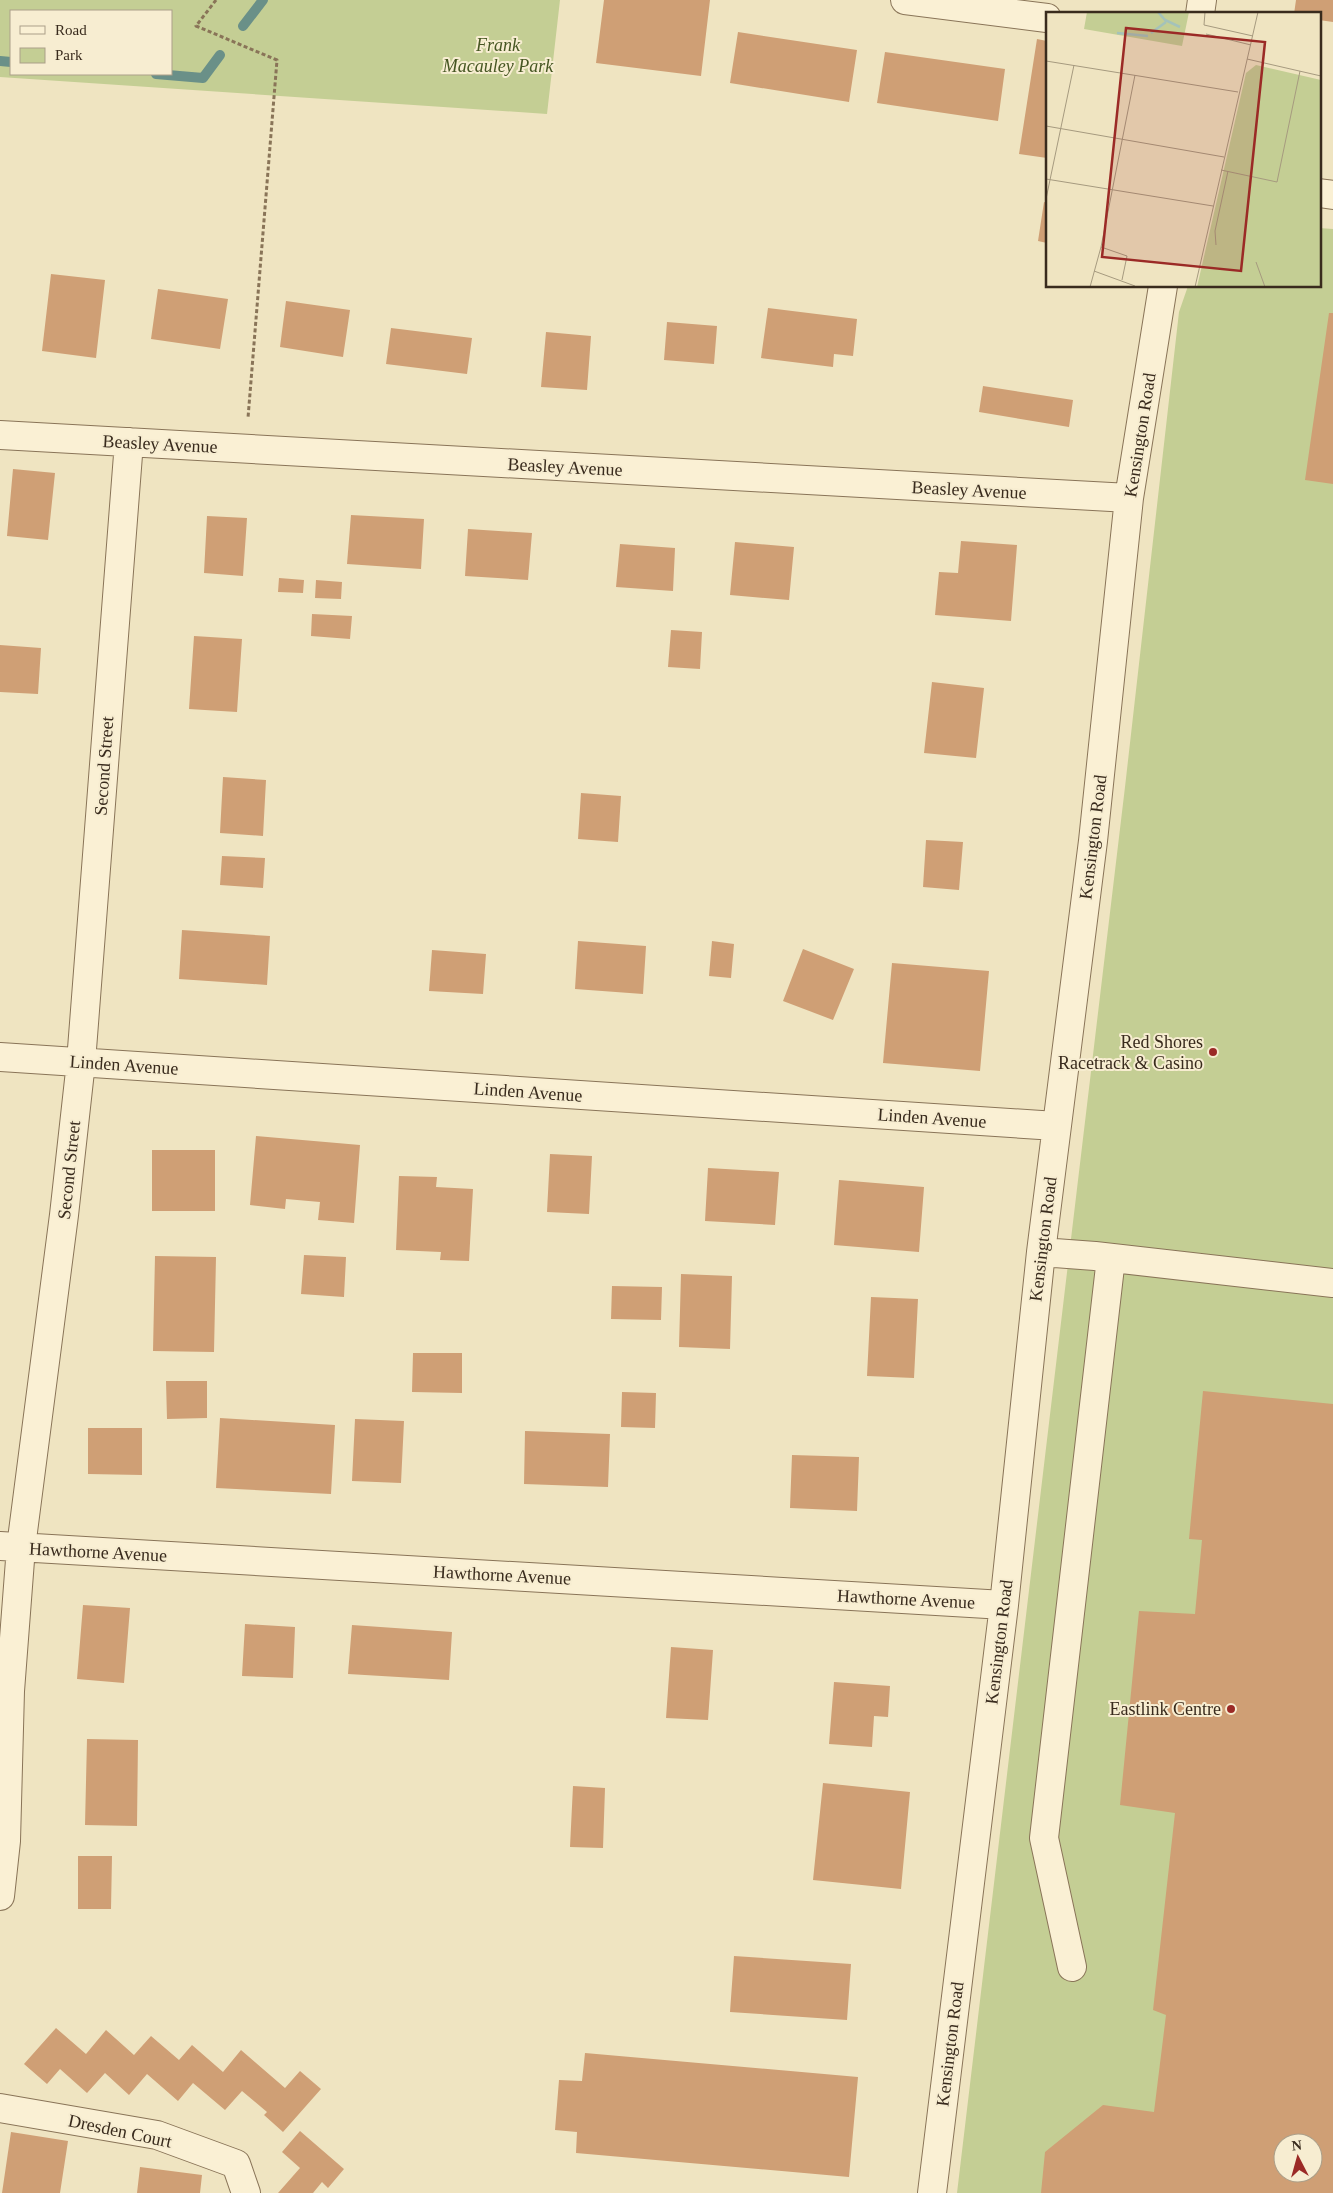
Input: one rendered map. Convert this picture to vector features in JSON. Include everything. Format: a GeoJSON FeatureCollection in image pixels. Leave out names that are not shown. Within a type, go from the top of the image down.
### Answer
{"type":"FeatureCollection","features":[{"type":"Feature","properties":{"kind":"street"},"geometry":{"type":"LineString","coordinates":[[905,0],[1046,18]]}},
{"type":"Feature","properties":{"kind":"street"},"geometry":{"type":"LineString","coordinates":[[1320,193],[1333,195]]}},
{"type":"Feature","properties":{"kind":"street","name":"Kensington Road"},"geometry":{"type":"LineString","coordinates":[[932,2193],[1004,1605],[1041,1252],[1093,841],[1130,498],[1163,288]]}},
{"type":"Feature","properties":{"kind":"street","name":"Beasley Avenue"},"geometry":{"type":"LineString","coordinates":[[0,435],[1130,498]]}},
{"type":"Feature","properties":{"kind":"street","name":"Second Street"},"geometry":{"type":"LineString","coordinates":[[0,1896],[6,1841],[10,1691],[10,1547],[64,1216],[81,1062],[129,442]]}},
{"type":"Feature","properties":{"kind":"street","name":"Linden Avenue"},"geometry":{"type":"LineString","coordinates":[[0,1056],[1056,1126]]}},
{"type":"Feature","properties":{"kind":"street"},"geometry":{"type":"LineString","coordinates":[[1041,1252],[1112,1258],[1333,1283]]}},
{"type":"Feature","properties":{"kind":"street"},"geometry":{"type":"LineString","coordinates":[[1072,1966],[1044,1838],[1112,1258]]}},
{"type":"Feature","properties":{"kind":"street","name":"Hawthorne Avenue"},"geometry":{"type":"LineString","coordinates":[[10,1547],[1004,1605]]}},
{"type":"Feature","properties":{"kind":"street","name":"Dresden Court"},"geometry":{"type":"LineString","coordinates":[[0,2108],[157,2135],[236,2164],[246,2193]]}},
{"type":"Feature","properties":{"kind":"path"},"geometry":{"type":"LineString","coordinates":[[216,0],[196,26],[277,60],[246,449]]}},
{"type":"Feature","properties":{"kind":"green space","name":"Frank Macauley Park"},"geometry":{"type":"Polygon","coordinates":[[[0,0],[560,0],[547,114],[0,77],[0,0]]]}},
{"type":"Feature","properties":{"kind":"green space","name":"Red Shores Racetrack & Casino"},"geometry":{"type":"Polygon","coordinates":[[[1320,228],[1333,229],[1333,2193],[957,2193],[1125,787],[1179,312],[1187,288],[1320,288],[1320,228]]]}},
{"type":"Feature","properties":{"kind":"building"},"geometry":{"type":"Polygon","coordinates":[[[604,0],[710,0],[701,76],[596,63],[604,0]]]}},
{"type":"Feature","properties":{"kind":"building"},"geometry":{"type":"Polygon","coordinates":[[[1296,0],[1333,0],[1333,22],[1320,20],[1320,12],[1294,12],[1296,0]]]}},
{"type":"Feature","properties":{"kind":"building"},"geometry":{"type":"Polygon","coordinates":[[[738,32],[857,50],[849,102],[730,83],[738,32]]]}},
{"type":"Feature","properties":{"kind":"building"},"geometry":{"type":"Polygon","coordinates":[[[1037,39],[1046,41],[1046,158],[1019,154],[1037,39]]]}},
{"type":"Feature","properties":{"kind":"building"},"geometry":{"type":"Polygon","coordinates":[[[885,52],[1005,69],[998,121],[877,103],[885,52]]]}},
{"type":"Feature","properties":{"kind":"building"},"geometry":{"type":"Polygon","coordinates":[[[1044,202],[1046,203],[1046,243],[1038,241],[1044,202]]]}},
{"type":"Feature","properties":{"kind":"building"},"geometry":{"type":"Polygon","coordinates":[[[51,274],[105,280],[96,358],[42,351],[51,274]]]}},
{"type":"Feature","properties":{"kind":"building"},"geometry":{"type":"Polygon","coordinates":[[[158,289],[228,299],[220,349],[151,339],[158,289]]]}},
{"type":"Feature","properties":{"kind":"building"},"geometry":{"type":"Polygon","coordinates":[[[286,301],[350,310],[343,357],[280,347],[286,301]]]}},
{"type":"Feature","properties":{"kind":"building"},"geometry":{"type":"Polygon","coordinates":[[[768,308],[857,319],[853,356],[834,354],[833,367],[761,358],[768,308]]]}},
{"type":"Feature","properties":{"kind":"building"},"geometry":{"type":"Polygon","coordinates":[[[1329,313],[1333,313],[1333,484],[1305,480],[1329,313]]]}},
{"type":"Feature","properties":{"kind":"building"},"geometry":{"type":"Polygon","coordinates":[[[667,322],[717,326],[714,364],[664,360],[667,322]]]}},
{"type":"Feature","properties":{"kind":"building"},"geometry":{"type":"Polygon","coordinates":[[[391,328],[472,338],[467,374],[386,364],[391,328]]]}},
{"type":"Feature","properties":{"kind":"building"},"geometry":{"type":"Polygon","coordinates":[[[546,332],[591,336],[587,390],[541,387],[546,332]]]}},
{"type":"Feature","properties":{"kind":"building"},"geometry":{"type":"Polygon","coordinates":[[[983,386],[1073,400],[1069,427],[979,412],[983,386]]]}},
{"type":"Feature","properties":{"kind":"building"},"geometry":{"type":"Polygon","coordinates":[[[13,469],[55,473],[48,540],[7,536],[13,469]]]}},
{"type":"Feature","properties":{"kind":"building"},"geometry":{"type":"Polygon","coordinates":[[[351,515],[424,519],[421,569],[347,564],[351,515]]]}},
{"type":"Feature","properties":{"kind":"building"},"geometry":{"type":"Polygon","coordinates":[[[207,516],[247,518],[243,576],[204,573],[207,516]]]}},
{"type":"Feature","properties":{"kind":"building"},"geometry":{"type":"Polygon","coordinates":[[[468,529],[532,533],[528,580],[465,576],[468,529]]]}},
{"type":"Feature","properties":{"kind":"building"},"geometry":{"type":"Polygon","coordinates":[[[961,541],[1017,545],[1011,621],[935,615],[939,572],[958,573],[961,541]]]}},
{"type":"Feature","properties":{"kind":"building"},"geometry":{"type":"Polygon","coordinates":[[[735,542],[794,547],[789,600],[730,595],[735,542]]]}},
{"type":"Feature","properties":{"kind":"building"},"geometry":{"type":"Polygon","coordinates":[[[620,544],[675,548],[673,591],[616,587],[620,544]]]}},
{"type":"Feature","properties":{"kind":"building"},"geometry":{"type":"Polygon","coordinates":[[[279,578],[304,580],[303,593],[278,592],[279,578]]]}},
{"type":"Feature","properties":{"kind":"building"},"geometry":{"type":"Polygon","coordinates":[[[316,580],[342,582],[341,599],[315,598],[316,580]]]}},
{"type":"Feature","properties":{"kind":"building"},"geometry":{"type":"Polygon","coordinates":[[[312,614],[352,616],[350,639],[311,636],[312,614]]]}},
{"type":"Feature","properties":{"kind":"building"},"geometry":{"type":"Polygon","coordinates":[[[671,630],[702,632],[700,669],[668,667],[671,630]]]}},
{"type":"Feature","properties":{"kind":"building"},"geometry":{"type":"Polygon","coordinates":[[[194,636],[242,639],[237,712],[189,709],[194,636]]]}},
{"type":"Feature","properties":{"kind":"building"},"geometry":{"type":"Polygon","coordinates":[[[0,645],[41,648],[38,694],[0,692],[0,645]]]}},
{"type":"Feature","properties":{"kind":"building"},"geometry":{"type":"Polygon","coordinates":[[[932,682],[984,688],[976,758],[924,753],[932,682]]]}},
{"type":"Feature","properties":{"kind":"building"},"geometry":{"type":"Polygon","coordinates":[[[223,777],[266,780],[263,836],[220,833],[223,777]]]}},
{"type":"Feature","properties":{"kind":"building"},"geometry":{"type":"Polygon","coordinates":[[[581,793],[621,796],[618,842],[578,839],[581,793]]]}},
{"type":"Feature","properties":{"kind":"building"},"geometry":{"type":"Polygon","coordinates":[[[926,840],[963,842],[959,890],[923,887],[926,840]]]}},
{"type":"Feature","properties":{"kind":"building"},"geometry":{"type":"Polygon","coordinates":[[[222,856],[265,858],[263,888],[220,885],[222,856]]]}},
{"type":"Feature","properties":{"kind":"building"},"geometry":{"type":"Polygon","coordinates":[[[182,930],[270,936],[267,985],[179,979],[182,930]]]}},
{"type":"Feature","properties":{"kind":"building"},"geometry":{"type":"Polygon","coordinates":[[[578,941],[646,946],[643,994],[575,989],[578,941]]]}},
{"type":"Feature","properties":{"kind":"building"},"geometry":{"type":"Polygon","coordinates":[[[712,941],[734,944],[731,978],[709,976],[712,941]]]}},
{"type":"Feature","properties":{"kind":"building"},"geometry":{"type":"Polygon","coordinates":[[[803,949],[854,969],[833,1020],[783,1001],[803,949]]]}},
{"type":"Feature","properties":{"kind":"building"},"geometry":{"type":"Polygon","coordinates":[[[432,950],[486,954],[483,994],[429,991],[432,950]]]}},
{"type":"Feature","properties":{"kind":"building"},"geometry":{"type":"Polygon","coordinates":[[[892,963],[989,971],[980,1071],[883,1063],[892,963]]]}},
{"type":"Feature","properties":{"kind":"building"},"geometry":{"type":"Polygon","coordinates":[[[256,1136],[360,1145],[354,1223],[318,1220],[320,1202],[286,1199],[285,1209],[250,1205],[256,1136]]]}},
{"type":"Feature","properties":{"kind":"building"},"geometry":{"type":"Polygon","coordinates":[[[152,1150],[215,1150],[215,1211],[152,1211],[152,1150]]]}},
{"type":"Feature","properties":{"kind":"building"},"geometry":{"type":"Polygon","coordinates":[[[550,1154],[592,1156],[589,1214],[547,1212],[550,1154]]]}},
{"type":"Feature","properties":{"kind":"building"},"geometry":{"type":"Polygon","coordinates":[[[708,1168],[779,1172],[775,1225],[705,1221],[708,1168]]]}},
{"type":"Feature","properties":{"kind":"building"},"geometry":{"type":"Polygon","coordinates":[[[399,1176],[437,1177],[436,1187],[473,1189],[469,1261],[440,1260],[441,1252],[396,1250],[399,1176]]]}},
{"type":"Feature","properties":{"kind":"building"},"geometry":{"type":"Polygon","coordinates":[[[839,1180],[924,1187],[919,1252],[834,1245],[839,1180]]]}},
{"type":"Feature","properties":{"kind":"building"},"geometry":{"type":"Polygon","coordinates":[[[304,1255],[346,1257],[344,1297],[301,1294],[304,1255]]]}},
{"type":"Feature","properties":{"kind":"building"},"geometry":{"type":"Polygon","coordinates":[[[155,1256],[216,1257],[214,1352],[153,1351],[155,1256]]]}},
{"type":"Feature","properties":{"kind":"building"},"geometry":{"type":"Polygon","coordinates":[[[681,1274],[732,1276],[730,1349],[679,1347],[681,1274]]]}},
{"type":"Feature","properties":{"kind":"building"},"geometry":{"type":"Polygon","coordinates":[[[612,1286],[662,1287],[661,1320],[611,1319],[612,1286]]]}},
{"type":"Feature","properties":{"kind":"building"},"geometry":{"type":"Polygon","coordinates":[[[871,1297],[918,1299],[914,1378],[867,1376],[871,1297]]]}},
{"type":"Feature","properties":{"kind":"building"},"geometry":{"type":"Polygon","coordinates":[[[413,1353],[462,1353],[462,1393],[412,1392],[413,1353]]]}},
{"type":"Feature","properties":{"kind":"building"},"geometry":{"type":"Polygon","coordinates":[[[166,1381],[207,1381],[207,1418],[167,1419],[166,1381]]]}},
{"type":"Feature","properties":{"kind":"building","name":"Eastlink Centre"},"geometry":{"type":"Polygon","coordinates":[[[1203,1391],[1333,1404],[1333,2193],[1041,2193],[1045,2152],[1103,2105],[1154,2112],[1166,2015],[1153,2010],[1175,1813],[1120,1805],[1139,1611],[1195,1614],[1202,1540],[1189,1539],[1203,1391]]]}},
{"type":"Feature","properties":{"kind":"building"},"geometry":{"type":"Polygon","coordinates":[[[622,1392],[656,1393],[655,1428],[621,1427],[622,1392]]]}},
{"type":"Feature","properties":{"kind":"building"},"geometry":{"type":"Polygon","coordinates":[[[220,1418],[335,1425],[331,1494],[216,1488],[220,1418]]]}},
{"type":"Feature","properties":{"kind":"building"},"geometry":{"type":"Polygon","coordinates":[[[355,1419],[404,1421],[401,1483],[352,1481],[355,1419]]]}},
{"type":"Feature","properties":{"kind":"building"},"geometry":{"type":"Polygon","coordinates":[[[88,1428],[142,1428],[142,1475],[88,1474],[88,1428]]]}},
{"type":"Feature","properties":{"kind":"building"},"geometry":{"type":"Polygon","coordinates":[[[525,1431],[610,1434],[608,1487],[524,1484],[525,1431]]]}},
{"type":"Feature","properties":{"kind":"building"},"geometry":{"type":"Polygon","coordinates":[[[792,1455],[859,1457],[857,1511],[790,1508],[792,1455]]]}},
{"type":"Feature","properties":{"kind":"building"},"geometry":{"type":"Polygon","coordinates":[[[83,1605],[130,1608],[124,1683],[77,1679],[83,1605]]]}},
{"type":"Feature","properties":{"kind":"building"},"geometry":{"type":"Polygon","coordinates":[[[245,1624],[295,1627],[293,1678],[242,1676],[245,1624]]]}},
{"type":"Feature","properties":{"kind":"building"},"geometry":{"type":"Polygon","coordinates":[[[352,1625],[452,1632],[449,1680],[348,1674],[352,1625]]]}},
{"type":"Feature","properties":{"kind":"building"},"geometry":{"type":"Polygon","coordinates":[[[671,1647],[713,1650],[708,1720],[666,1718],[671,1647]]]}},
{"type":"Feature","properties":{"kind":"building"},"geometry":{"type":"Polygon","coordinates":[[[834,1682],[890,1686],[888,1717],[874,1716],[872,1747],[829,1744],[834,1682]]]}},
{"type":"Feature","properties":{"kind":"building"},"geometry":{"type":"Polygon","coordinates":[[[87,1739],[138,1740],[137,1826],[85,1825],[87,1739]]]}},
{"type":"Feature","properties":{"kind":"building"},"geometry":{"type":"Polygon","coordinates":[[[823,1783],[910,1792],[901,1889],[813,1880],[823,1783]]]}},
{"type":"Feature","properties":{"kind":"building"},"geometry":{"type":"Polygon","coordinates":[[[573,1786],[605,1788],[603,1848],[570,1847],[573,1786]]]}},
{"type":"Feature","properties":{"kind":"building"},"geometry":{"type":"Polygon","coordinates":[[[78,1856],[112,1856],[111,1909],[78,1909],[78,1856]]]}},
{"type":"Feature","properties":{"kind":"building"},"geometry":{"type":"Polygon","coordinates":[[[734,1956],[851,1964],[847,2020],[730,2012],[734,1956]]]}},
{"type":"Feature","properties":{"kind":"building"},"geometry":{"type":"Polygon","coordinates":[[[56,2028],[86,2054],[106,2030],[134,2055],[151,2036],[179,2060],[192,2045],[223,2072],[241,2050],[285,2088],[300,2071],[321,2089],[283,2132],[264,2115],[267,2112],[242,2091],[225,2110],[193,2083],[178,2101],[147,2074],[129,2095],[105,2073],[87,2093],[60,2069],[47,2084],[24,2064],[56,2028]]]}},
{"type":"Feature","properties":{"kind":"building"},"geometry":{"type":"Polygon","coordinates":[[[585,2053],[858,2077],[849,2177],[576,2153],[577,2132],[555,2130],[559,2080],[582,2081],[585,2053]]]}},
{"type":"Feature","properties":{"kind":"building"},"geometry":{"type":"Polygon","coordinates":[[[300,2131],[344,2169],[328,2188],[322,2182],[313,2193],[278,2193],[300,2168],[282,2152],[300,2131]]]}},
{"type":"Feature","properties":{"kind":"building"},"geometry":{"type":"Polygon","coordinates":[[[11,2132],[68,2141],[60,2193],[2,2193],[11,2132]]]}},
{"type":"Feature","properties":{"kind":"building"},"geometry":{"type":"Polygon","coordinates":[[[140,2167],[202,2175],[200,2193],[137,2193],[140,2167]]]}},
{"type":"Feature","properties":{"kind":"waterway"},"geometry":{"type":"LineString","coordinates":[[243,26],[263,0]]}},
{"type":"Feature","properties":{"kind":"waterway"},"geometry":{"type":"LineString","coordinates":[[168,75],[203,78],[220,55]]}},
{"type":"Feature","properties":{"kind":"waterway"},"geometry":{"type":"LineString","coordinates":[[0,61],[10,62]]}},
{"type":"Feature","properties":{"kind":"place","name":"Red Shores Racetrack & Casino"},"geometry":{"type":"Point","coordinates":[1213,1052]}},
{"type":"Feature","properties":{"kind":"place","name":"Eastlink Centre"},"geometry":{"type":"Point","coordinates":[1231,1709]}}]}
